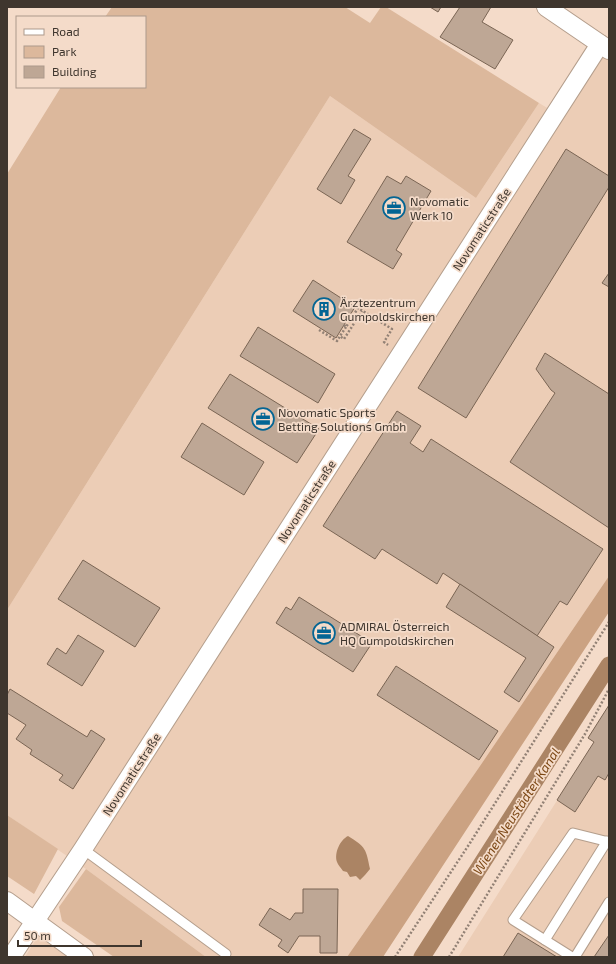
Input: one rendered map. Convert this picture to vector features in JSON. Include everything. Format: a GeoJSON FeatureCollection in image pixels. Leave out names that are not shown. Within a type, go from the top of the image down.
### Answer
{"type":"FeatureCollection","features":[{"type":"Feature","properties":{"kind":"street"},"geometry":{"type":"LineString","coordinates":[[546,7],[604,47]]}},
{"type":"Feature","properties":{"kind":"street","name":"Novomaticstraße"},"geometry":{"type":"LineString","coordinates":[[11,957],[83,849],[604,47]]}},
{"type":"Feature","properties":{"kind":"street"},"geometry":{"type":"LineString","coordinates":[[7,901],[84,957]]}},
{"type":"Feature","properties":{"kind":"lane"},"geometry":{"type":"LineString","coordinates":[[545,940],[608,842],[573,833],[513,920],[545,940],[574,957],[609,902]]}},
{"type":"Feature","properties":{"kind":"lane"},"geometry":{"type":"LineString","coordinates":[[83,849],[226,954]]}},
{"type":"Feature","properties":{"kind":"path"},"geometry":{"type":"LineString","coordinates":[[319,330],[337,341],[345,326],[358,308],[392,329],[384,342],[391,346],[389,350]]}},
{"type":"Feature","properties":{"kind":"path"},"geometry":{"type":"LineString","coordinates":[[340,336],[344,339],[362,311]]}},
{"type":"Feature","properties":{"kind":"path"},"geometry":{"type":"LineString","coordinates":[[395,957],[470,843],[609,622]]}},
{"type":"Feature","properties":{"kind":"path"},"geometry":{"type":"LineString","coordinates":[[449,957],[585,734],[609,689]]}},
{"type":"Feature","properties":{"kind":"shaded area"},"geometry":{"type":"Polygon","coordinates":[[[609,48],[609,576],[480,766],[347,957],[206,957],[86,869],[7,815],[7,610],[330,96],[476,198],[539,103],[564,118],[609,48]]]}},
{"type":"Feature","properties":{"kind":"shaded area"},"geometry":{"type":"Polygon","coordinates":[[[609,576],[609,612],[383,957],[347,957],[480,766],[609,576]]]}},
{"type":"Feature","properties":{"kind":"shaded area"},"geometry":{"type":"Polygon","coordinates":[[[609,705],[609,957],[458,957],[594,742],[588,738],[609,705]]]}},
{"type":"Feature","properties":{"kind":"shaded area"},"geometry":{"type":"Polygon","coordinates":[[[348,836],[362,846],[366,853],[370,869],[360,880],[356,876],[350,877],[347,872],[343,871],[337,862],[336,855],[338,847],[342,840],[348,836]]]}},
{"type":"Feature","properties":{"kind":"shaded area"},"geometry":{"type":"Polygon","coordinates":[[[38,936],[67,957],[25,957],[38,936]]]}},
{"type":"Feature","properties":{"kind":"green space"},"geometry":{"type":"Polygon","coordinates":[[[112,7],[345,7],[370,23],[381,7],[386,7],[539,103],[476,198],[330,96],[7,610],[7,174],[60,88],[146,88],[146,16],[106,16],[112,7]]]}},
{"type":"Feature","properties":{"kind":"green space"},"geometry":{"type":"Polygon","coordinates":[[[7,815],[58,849],[34,894],[7,876],[7,815]]]}},
{"type":"Feature","properties":{"kind":"green space"},"geometry":{"type":"Polygon","coordinates":[[[86,869],[206,957],[114,957],[62,921],[59,907],[86,869]]]}},
{"type":"Feature","properties":{"kind":"building"},"geometry":{"type":"Polygon","coordinates":[[[430,7],[441,7],[438,12],[430,7]]]}},
{"type":"Feature","properties":{"kind":"building"},"geometry":{"type":"Polygon","coordinates":[[[460,7],[491,7],[482,22],[513,40],[495,69],[440,37],[460,7]]]}},
{"type":"Feature","properties":{"kind":"building"},"geometry":{"type":"Polygon","coordinates":[[[354,129],[371,139],[348,176],[355,180],[341,204],[317,189],[354,129]]]}},
{"type":"Feature","properties":{"kind":"building"},"geometry":{"type":"Polygon","coordinates":[[[566,149],[609,176],[609,187],[466,418],[418,388],[566,149]]]}},
{"type":"Feature","properties":{"kind":"building","name":"Novomatic Werk 10"},"geometry":{"type":"Polygon","coordinates":[[[387,176],[401,184],[406,176],[431,191],[396,250],[402,254],[393,269],[347,242],[387,176]]]}},
{"type":"Feature","properties":{"kind":"building"},"geometry":{"type":"Polygon","coordinates":[[[609,273],[609,287],[602,283],[609,273]]]}},
{"type":"Feature","properties":{"kind":"building","name":"Ärztezentrum Gumpoldskirchen"},"geometry":{"type":"Polygon","coordinates":[[[313,280],[355,307],[336,338],[293,311],[313,280]]]}},
{"type":"Feature","properties":{"kind":"building"},"geometry":{"type":"Polygon","coordinates":[[[258,327],[335,374],[318,403],[240,356],[258,327]]]}},
{"type":"Feature","properties":{"kind":"building"},"geometry":{"type":"Polygon","coordinates":[[[545,353],[609,394],[609,528],[510,462],[555,393],[551,390],[536,369],[545,353]]]}},
{"type":"Feature","properties":{"kind":"building","name":"Novomatic Sports Betting Solutions Gmbh"},"geometry":{"type":"Polygon","coordinates":[[[230,374],[319,429],[297,463],[208,408],[230,374]]]}},
{"type":"Feature","properties":{"kind":"building"},"geometry":{"type":"Polygon","coordinates":[[[397,411],[421,426],[410,443],[423,452],[431,439],[603,549],[567,605],[560,601],[537,636],[443,573],[437,584],[382,549],[375,559],[323,526],[397,411]]]}},
{"type":"Feature","properties":{"kind":"building"},"geometry":{"type":"Polygon","coordinates":[[[202,423],[264,462],[244,495],[181,457],[202,423]]]}},
{"type":"Feature","properties":{"kind":"building"},"geometry":{"type":"Polygon","coordinates":[[[83,560],[160,608],[135,647],[58,599],[83,560]]]}},
{"type":"Feature","properties":{"kind":"building"},"geometry":{"type":"Polygon","coordinates":[[[460,584],[554,647],[519,702],[504,692],[526,658],[446,607],[460,584]]]}},
{"type":"Feature","properties":{"kind":"building","name":"ADMIRAL Österreich HQ Gumpoldskirchen"},"geometry":{"type":"Polygon","coordinates":[[[299,597],[372,643],[353,672],[276,623],[286,607],[291,610],[299,597]]]}},
{"type":"Feature","properties":{"kind":"building"},"geometry":{"type":"Polygon","coordinates":[[[78,635],[104,651],[82,686],[47,664],[57,648],[66,654],[78,635]]]}},
{"type":"Feature","properties":{"kind":"building"},"geometry":{"type":"Polygon","coordinates":[[[396,666],[498,731],[479,760],[377,695],[396,666]]]}},
{"type":"Feature","properties":{"kind":"building"},"geometry":{"type":"Polygon","coordinates":[[[10,689],[87,737],[91,730],[105,739],[73,789],[59,780],[63,775],[30,754],[32,750],[16,739],[26,725],[7,713],[7,695],[10,689]]]}},
{"type":"Feature","properties":{"kind":"building"},"geometry":{"type":"Polygon","coordinates":[[[609,705],[609,773],[605,780],[598,776],[575,812],[557,800],[594,742],[588,738],[609,705]]]}},
{"type":"Feature","properties":{"kind":"building"},"geometry":{"type":"Polygon","coordinates":[[[303,889],[338,889],[337,953],[320,953],[320,936],[299,936],[288,953],[278,946],[282,940],[259,925],[270,908],[290,920],[295,913],[303,913],[303,889]]]}},
{"type":"Feature","properties":{"kind":"building"},"geometry":{"type":"Polygon","coordinates":[[[518,933],[557,957],[503,957],[518,933]]]}},
{"type":"Feature","properties":{"kind":"building"},"geometry":{"type":"Polygon","coordinates":[[[609,935],[609,957],[594,957],[609,935]]]}},
{"type":"Feature","properties":{"kind":"waterway","name":"Wiener Neustädter Kanal"},"geometry":{"type":"LineString","coordinates":[[422,957],[609,665]]}},
{"type":"Feature","properties":{"kind":"place","name":"Novomatic Werk 10"},"geometry":{"type":"Point","coordinates":[394,208]}},
{"type":"Feature","properties":{"kind":"place","name":"Ärztezentrum Gumpoldskirchen"},"geometry":{"type":"Point","coordinates":[324,309]}},
{"type":"Feature","properties":{"kind":"place","name":"Novomatic Sports Betting Solutions Gmbh"},"geometry":{"type":"Point","coordinates":[263,419]}},
{"type":"Feature","properties":{"kind":"place","name":"ADMIRAL Österreich HQ Gumpoldskirchen"},"geometry":{"type":"Point","coordinates":[324,633]}}]}
